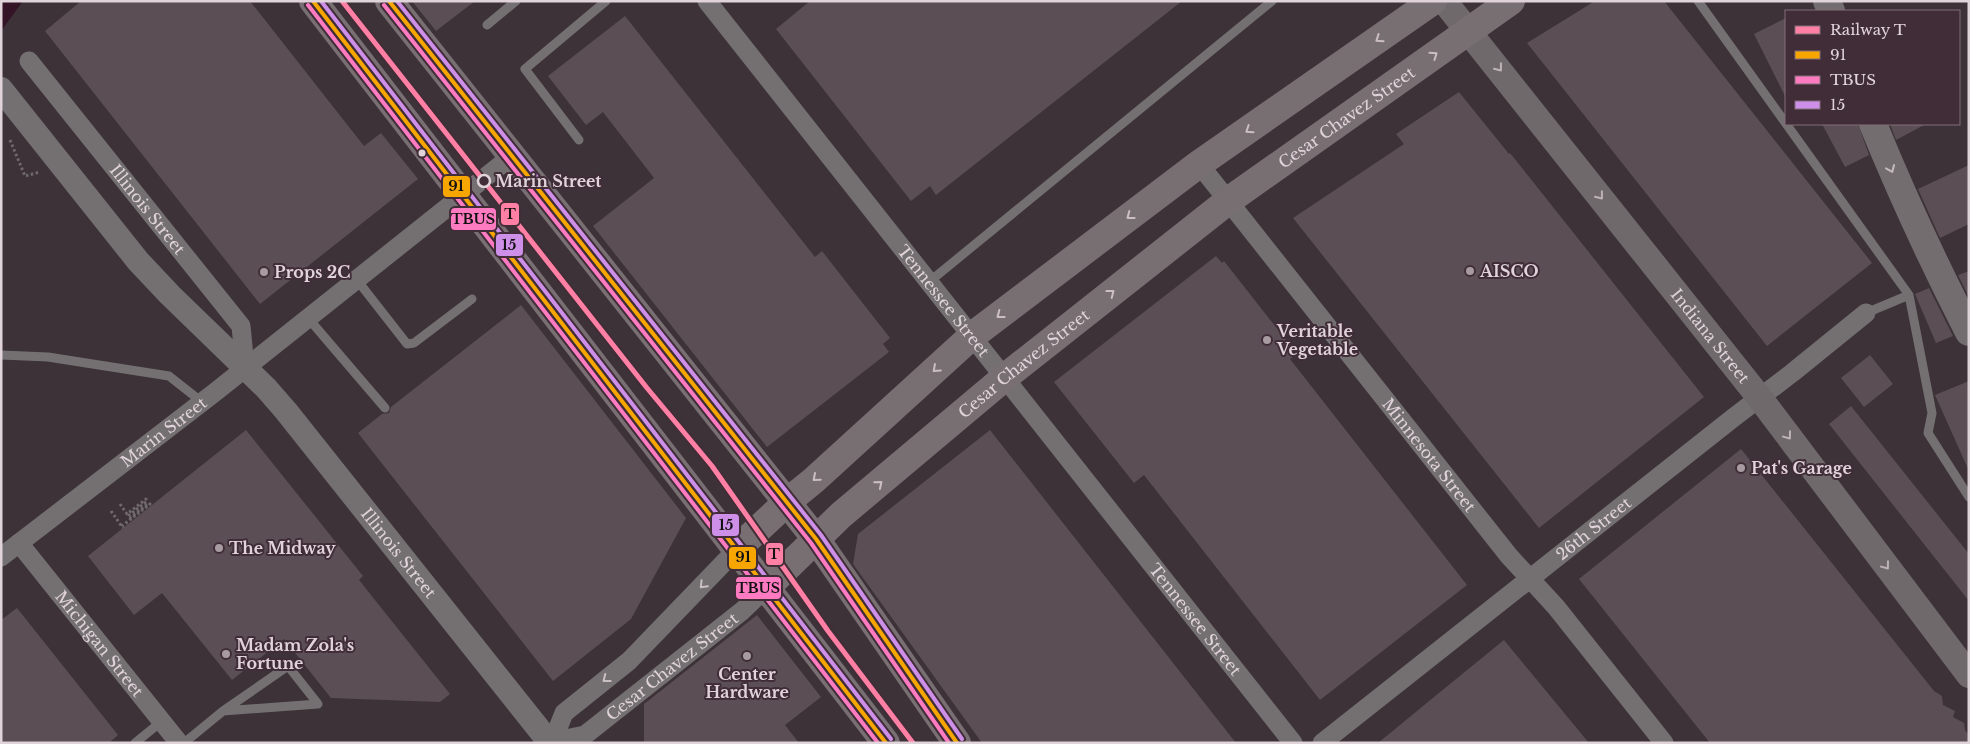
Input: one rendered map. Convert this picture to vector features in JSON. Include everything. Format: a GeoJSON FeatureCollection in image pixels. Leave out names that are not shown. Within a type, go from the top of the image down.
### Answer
{"type":"FeatureCollection","features":[{"type":"Feature","properties":{"kind":"highway"},"geometry":{"type":"LineString","coordinates":[[1873,125],[1932,261],[1969,332]]}},
{"type":"Feature","properties":{"kind":"main road"},"geometry":{"type":"LineString","coordinates":[[313,1],[886,743]]}},
{"type":"Feature","properties":{"kind":"main road"},"geometry":{"type":"LineString","coordinates":[[389,1],[816,539],[957,743]]}},
{"type":"Feature","properties":{"kind":"main road","name":"Cesar Chavez Street"},"geometry":{"type":"LineString","coordinates":[[737,549],[972,336],[1199,164],[1433,1]]}},
{"type":"Feature","properties":{"kind":"main road","name":"Indiana Street"},"geometry":{"type":"LineString","coordinates":[[1444,1],[1469,30],[1759,397],[1969,675]]}},
{"type":"Feature","properties":{"kind":"main road","name":"Cesar Chavez Street"},"geometry":{"type":"LineString","coordinates":[[766,588],[841,515],[1004,378],[1228,200],[1511,1]]}},
{"type":"Feature","properties":{"kind":"street","name":"Tennessee Street"},"geometry":{"type":"LineString","coordinates":[[707,1],[1293,743]]}},
{"type":"Feature","properties":{"kind":"street","name":"Illinois Street"},"geometry":{"type":"LineString","coordinates":[[29,61],[241,326],[245,368]]}},
{"type":"Feature","properties":{"kind":"street","name":"Illinois Street"},"geometry":{"type":"LineString","coordinates":[[1,89],[138,261],[170,295],[266,388],[309,438],[552,743]]}},
{"type":"Feature","properties":{"kind":"street","name":"Marin Street"},"geometry":{"type":"LineString","coordinates":[[1,557],[202,402],[512,156]]}},
{"type":"Feature","properties":{"kind":"street","name":"Minnesota Street"},"geometry":{"type":"LineString","coordinates":[[1199,164],[1509,556],[1556,607],[1664,743]]}},
{"type":"Feature","properties":{"kind":"street","name":"26th Street"},"geometry":{"type":"LineString","coordinates":[[1322,743],[1866,313]]}},
{"type":"Feature","properties":{"kind":"street","name":"Michigan Street"},"geometry":{"type":"LineString","coordinates":[[19,543],[179,743]]}},
{"type":"Feature","properties":{"kind":"street","name":"Cesar Chavez Street"},"geometry":{"type":"LineString","coordinates":[[552,743],[564,713],[629,661],[737,549]]}},
{"type":"Feature","properties":{"kind":"street","name":"Cesar Chavez Street"},"geometry":{"type":"LineString","coordinates":[[552,743],[585,735],[742,611],[766,588]]}},
{"type":"Feature","properties":{"kind":"lane"},"geometry":{"type":"LineString","coordinates":[[487,25],[516,1]]}},
{"type":"Feature","properties":{"kind":"lane"},"geometry":{"type":"LineString","coordinates":[[579,140],[525,69],[606,1]]}},
{"type":"Feature","properties":{"kind":"lane"},"geometry":{"type":"LineString","coordinates":[[929,282],[1272,1]]}},
{"type":"Feature","properties":{"kind":"lane"},"geometry":{"type":"LineString","coordinates":[[1698,1],[1785,122]]}},
{"type":"Feature","properties":{"kind":"lane"},"geometry":{"type":"LineString","coordinates":[[1787,125],[1909,295],[1932,413],[1928,433],[1969,497]]}},
{"type":"Feature","properties":{"kind":"lane"},"geometry":{"type":"LineString","coordinates":[[357,280],[407,344],[414,343],[472,299]]}},
{"type":"Feature","properties":{"kind":"lane"},"geometry":{"type":"LineString","coordinates":[[1866,313],[1909,295]]}},
{"type":"Feature","properties":{"kind":"lane"},"geometry":{"type":"LineString","coordinates":[[308,318],[385,408]]}},
{"type":"Feature","properties":{"kind":"lane"},"geometry":{"type":"LineString","coordinates":[[1,355],[48,357],[169,376],[202,402]]}},
{"type":"Feature","properties":{"kind":"lane"},"geometry":{"type":"LineString","coordinates":[[184,743],[223,711],[288,666],[318,704],[223,711]]}},
{"type":"Feature","properties":{"kind":"lane"},"geometry":{"type":"LineString","coordinates":[[135,743],[162,721]]}},
{"type":"Feature","properties":{"kind":"path"},"geometry":{"type":"LineString","coordinates":[[111,511],[122,527],[150,504],[130,518],[128,516],[147,501],[146,499],[127,514],[120,504]]}},
{"type":"Feature","properties":{"kind":"shaded area"},"geometry":{"type":"Polygon","coordinates":[[[1,1],[23,1],[1,31],[1,1]]]}},
{"type":"Feature","properties":{"kind":"building"},"geometry":{"type":"Polygon","coordinates":[[[81,1],[250,1],[364,146],[381,133],[418,179],[260,304],[45,31],[81,1]]]}},
{"type":"Feature","properties":{"kind":"building"},"geometry":{"type":"Polygon","coordinates":[[[412,1],[475,1],[436,31],[412,1]]]}},
{"type":"Feature","properties":{"kind":"building"},"geometry":{"type":"Polygon","coordinates":[[[810,1],[1182,1],[936,195],[930,186],[911,201],[776,29],[810,1]]]}},
{"type":"Feature","properties":{"kind":"building"},"geometry":{"type":"Polygon","coordinates":[[[1595,1],[1664,1],[1872,263],[1767,346],[1527,43],[1595,1]]]}},
{"type":"Feature","properties":{"kind":"building"},"geometry":{"type":"Polygon","coordinates":[[[625,16],[815,257],[822,251],[890,338],[883,344],[889,352],[767,447],[593,226],[654,178],[603,112],[586,125],[548,76],[625,16]]]}},
{"type":"Feature","properties":{"kind":"building"},"geometry":{"type":"Polygon","coordinates":[[[1785,18],[1785,96],[1754,34],[1785,18]]]}},
{"type":"Feature","properties":{"kind":"building"},"geometry":{"type":"Polygon","coordinates":[[[1459,92],[1510,153],[1704,397],[1539,528],[1293,218],[1404,144],[1396,134],[1459,92]]]}},
{"type":"Feature","properties":{"kind":"building"},"geometry":{"type":"Polygon","coordinates":[[[1823,125],[1858,125],[1869,155],[1845,167],[1823,125]]]}},
{"type":"Feature","properties":{"kind":"building"},"geometry":{"type":"Polygon","coordinates":[[[1890,125],[1924,125],[1896,140],[1890,125]]]}},
{"type":"Feature","properties":{"kind":"building"},"geometry":{"type":"Polygon","coordinates":[[[1969,165],[1969,224],[1940,238],[1918,189],[1969,165]]]}},
{"type":"Feature","properties":{"kind":"building"},"geometry":{"type":"Polygon","coordinates":[[[1216,256],[1222,263],[1224,261],[1297,354],[1290,359],[1467,585],[1320,700],[1144,475],[1134,483],[1054,382],[1216,256]]]}},
{"type":"Feature","properties":{"kind":"building"},"geometry":{"type":"Polygon","coordinates":[[[1969,271],[1969,297],[1958,275],[1969,271]]]}},
{"type":"Feature","properties":{"kind":"building"},"geometry":{"type":"Polygon","coordinates":[[[1929,288],[1953,336],[1936,343],[1915,294],[1929,288]]]}},
{"type":"Feature","properties":{"kind":"building"},"geometry":{"type":"Polygon","coordinates":[[[521,305],[686,518],[631,619],[553,681],[358,433],[382,414],[389,413],[391,407],[521,305]]]}},
{"type":"Feature","properties":{"kind":"building"},"geometry":{"type":"Polygon","coordinates":[[[1870,355],[1893,384],[1864,407],[1841,378],[1870,355]]]}},
{"type":"Feature","properties":{"kind":"building"},"geometry":{"type":"Polygon","coordinates":[[[1969,381],[1969,471],[1935,395],[1969,381]]]}},
{"type":"Feature","properties":{"kind":"building"},"geometry":{"type":"Polygon","coordinates":[[[1851,406],[1969,554],[1969,601],[1829,424],[1851,406]]]}},
{"type":"Feature","properties":{"kind":"building","name":"The Midway"},"geometry":{"type":"Polygon","coordinates":[[[246,430],[363,576],[359,580],[450,694],[440,702],[331,698],[284,639],[232,680],[162,593],[134,615],[88,556],[246,430]]]}},
{"type":"Feature","properties":{"kind":"building"},"geometry":{"type":"Polygon","coordinates":[[[990,430],[1236,743],[982,743],[853,564],[858,534],[990,430]]]}},
{"type":"Feature","properties":{"kind":"building"},"geometry":{"type":"Polygon","coordinates":[[[1741,449],[1934,691],[1942,696],[1943,705],[1955,711],[1953,717],[1964,723],[1965,730],[1969,735],[1969,743],[1710,743],[1579,579],[1741,449]]]}},
{"type":"Feature","properties":{"kind":"building"},"geometry":{"type":"Polygon","coordinates":[[[17,608],[118,735],[109,743],[1,743],[1,620],[17,608]]]}},
{"type":"Feature","properties":{"kind":"building","name":"Center Hardware"},"geometry":{"type":"Polygon","coordinates":[[[757,615],[821,697],[785,725],[799,743],[644,743],[644,704],[757,615]]]}},
{"type":"Feature","properties":{"kind":"building"},"geometry":{"type":"Polygon","coordinates":[[[1504,640],[1589,743],[1378,743],[1434,697],[1504,640]]]}},
{"type":"Feature","properties":{"kind":"rail line","name":"T"},"geometry":{"type":"LineString","coordinates":[[342,1],[647,388],[712,466],[828,631],[913,743]]}},
{"type":"Feature","properties":{"kind":"transit line","name":"91"},"geometry":{"type":"LineString","coordinates":[[313,1],[886,743]]}},
{"type":"Feature","properties":{"kind":"transit line","name":"15"},"geometry":{"type":"LineString","coordinates":[[321,1],[891,739]]}},
{"type":"Feature","properties":{"kind":"transit line","name":"91"},"geometry":{"type":"LineString","coordinates":[[389,1],[816,539],[957,743]]}},
{"type":"Feature","properties":{"kind":"transit line","name":"15"},"geometry":{"type":"LineString","coordinates":[[397,1],[821,535],[962,739]]}},
{"type":"Feature","properties":{"kind":"transit line","name":"TBUS"},"geometry":{"type":"LineString","coordinates":[[308,5],[878,743]]}},
{"type":"Feature","properties":{"kind":"transit line","name":"TBUS"},"geometry":{"type":"LineString","coordinates":[[384,5],[811,543],[949,743]]}},
{"type":"Feature","properties":{"kind":"place","name":"Marin Street"},"geometry":{"type":"Point","coordinates":[484,181]}},
{"type":"Feature","properties":{"kind":"place","name":"AISCO"},"geometry":{"type":"Point","coordinates":[1470,271]}},
{"type":"Feature","properties":{"kind":"place","name":"Props 2C"},"geometry":{"type":"Point","coordinates":[264,272]}},
{"type":"Feature","properties":{"kind":"place","name":"Veritable Vegetable"},"geometry":{"type":"Point","coordinates":[1267,340]}},
{"type":"Feature","properties":{"kind":"place","name":"Pat's Garage"},"geometry":{"type":"Point","coordinates":[1741,468]}},
{"type":"Feature","properties":{"kind":"place","name":"The Midway"},"geometry":{"type":"Point","coordinates":[219,548]}},
{"type":"Feature","properties":{"kind":"place","name":"Madam Zola's Fortune"},"geometry":{"type":"Point","coordinates":[226,654]}},
{"type":"Feature","properties":{"kind":"place","name":"Center Hardware"},"geometry":{"type":"Point","coordinates":[747,656]}}]}
